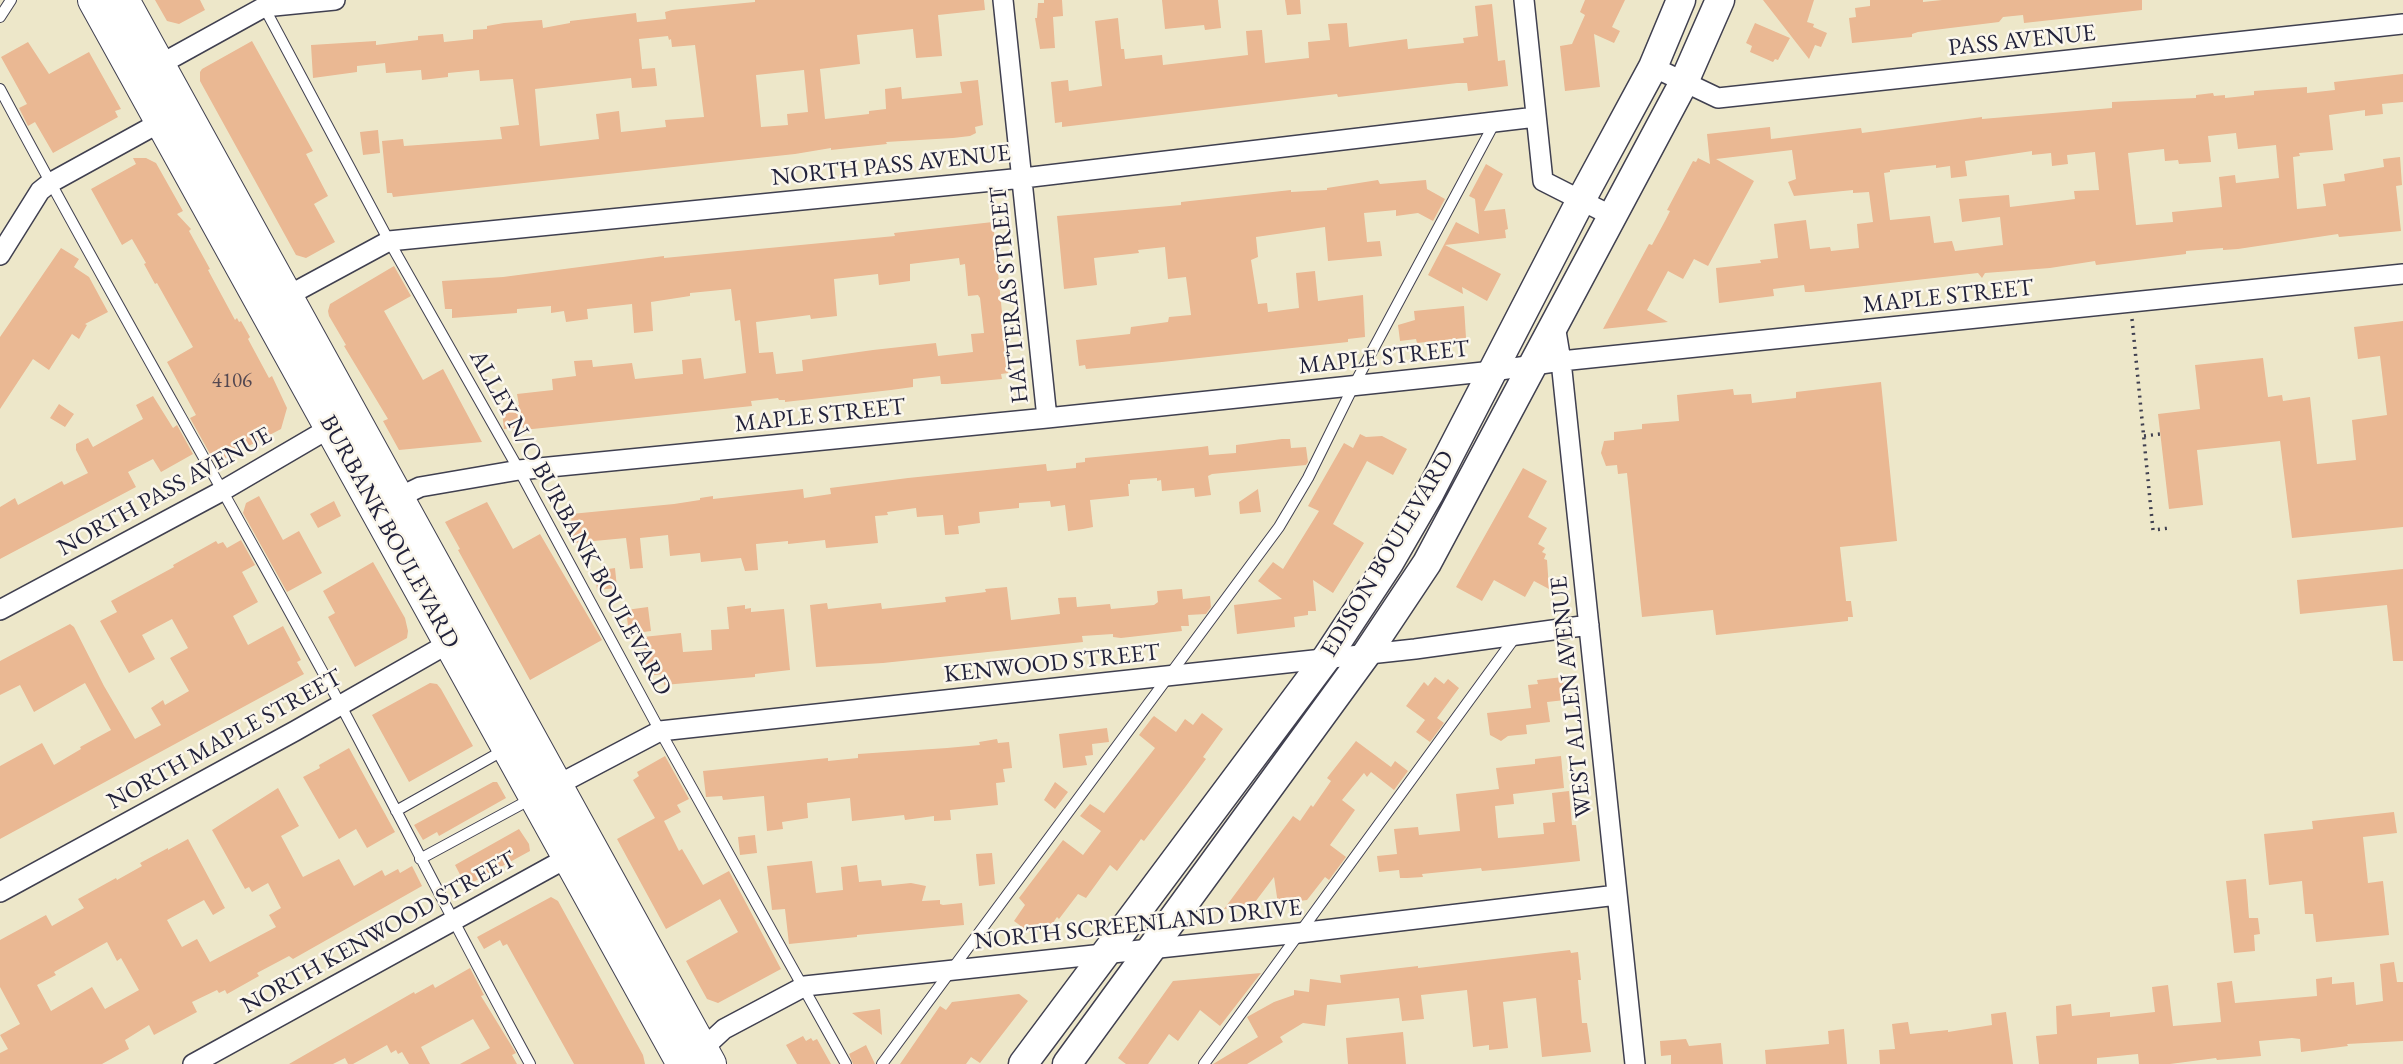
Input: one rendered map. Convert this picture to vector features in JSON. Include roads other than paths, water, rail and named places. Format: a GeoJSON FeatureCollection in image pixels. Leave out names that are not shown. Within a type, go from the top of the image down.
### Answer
{"type":"FeatureCollection","features":[{"type":"Feature","properties":{"kind":"main road","name":"BURBANK BOULEVARD"},"geometry":{"type":"LineString","coordinates":[[94,0],[148,71]]}},
{"type":"Feature","properties":{"kind":"main road","name":"BURBANK BOULEVARD"},"geometry":{"type":"LineString","coordinates":[[123,0],[148,71],[172,116],[695,1060]]}},
{"type":"Feature","properties":{"kind":"main road","name":"EDISON BOULEVARD"},"geometry":{"type":"LineString","coordinates":[[1023,1064],[1328,657],[1389,563],[1429,494],[1653,67],[1681,0]]}},
{"type":"Feature","properties":{"kind":"main road","name":"EDISON BOULEVARD"},"geometry":{"type":"LineString","coordinates":[[1067,1064],[1367,653],[1434,551],[1684,82],[1720,0]]}},
{"type":"Feature","properties":{"kind":"main road","name":"BURBANK BOULEVARD"},"geometry":{"type":"LineString","coordinates":[[461,636],[507,748],[545,792]]}},
{"type":"Feature","properties":{"kind":"street"},"geometry":{"type":"LineString","coordinates":[[148,71],[262,4],[335,0]]}},
{"type":"Feature","properties":{"kind":"street","name":"HATTERAS STREET"},"geometry":{"type":"LineString","coordinates":[[1003,0],[1047,418]]}},
{"type":"Feature","properties":{"kind":"street"},"geometry":{"type":"LineString","coordinates":[[1524,0],[1543,181],[1612,216]]}},
{"type":"Feature","properties":{"kind":"street","name":"PASS AVENUE"},"geometry":{"type":"LineString","coordinates":[[1653,67],[1718,98],[2403,24]]}},
{"type":"Feature","properties":{"kind":"street"},"geometry":{"type":"LineString","coordinates":[[0,255],[40,191],[172,116]]}},
{"type":"Feature","properties":{"kind":"street","name":"NORTH PASS AVENUE"},"geometry":{"type":"LineString","coordinates":[[277,302],[389,241],[1023,178],[1536,117]]}},
{"type":"Feature","properties":{"kind":"street","name":"MAPLE STREET"},"geometry":{"type":"LineString","coordinates":[[387,503],[420,486],[519,470],[1047,418],[1493,371],[1561,361],[2403,274]]}},
{"type":"Feature","properties":{"kind":"street","name":"WEST ALLEN AVENUE"},"geometry":{"type":"LineString","coordinates":[[1555,325],[1635,1064]]}},
{"type":"Feature","properties":{"kind":"street","name":"NORTH PASS AVENUE"},"geometry":{"type":"LineString","coordinates":[[0,610],[222,491],[342,421]]}},
{"type":"Feature","properties":{"kind":"street","name":"KENWOOD STREET"},"geometry":{"type":"LineString","coordinates":[[545,792],[660,731],[1170,677],[1415,649],[1589,625]]}},
{"type":"Feature","properties":{"kind":"street","name":"NORTH MAPLE STREET"},"geometry":{"type":"LineString","coordinates":[[0,892],[461,636]]}},
{"type":"Feature","properties":{"kind":"street","name":"NORTH KENWOOD STREET"},"geometry":{"type":"LineString","coordinates":[[193,1064],[579,852]]}},
{"type":"Feature","properties":{"kind":"street","name":"NORTH SCREENLAND DRIVE"},"geometry":{"type":"LineString","coordinates":[[695,1060],[724,1029],[804,986],[1299,933],[1618,895]]}},
{"type":"Feature","properties":{"kind":"lane"},"geometry":{"type":"LineString","coordinates":[[0,17],[11,0]]}},
{"type":"Feature","properties":{"kind":"lane","name":"ALLEY N/O BURBANK BOULEVARD"},"geometry":{"type":"LineString","coordinates":[[262,4],[389,241],[519,470],[660,731],[846,1064]]}},
{"type":"Feature","properties":{"kind":"lane"},"geometry":{"type":"LineString","coordinates":[[0,89],[341,705],[452,921],[530,1064]]}},
{"type":"Feature","properties":{"kind":"lane"},"geometry":{"type":"LineString","coordinates":[[882,1064],[1279,527],[1308,478],[1354,385],[1495,122]]}},
{"type":"Feature","properties":{"kind":"lane"},"geometry":{"type":"LineString","coordinates":[[1204,1064],[1518,633]]}},
{"type":"Feature","properties":{"kind":"lane"},"geometry":{"type":"LineString","coordinates":[[396,811],[507,748]]}},
{"type":"Feature","properties":{"kind":"lane"},"geometry":{"type":"LineString","coordinates":[[420,859],[545,792]]}}]}
